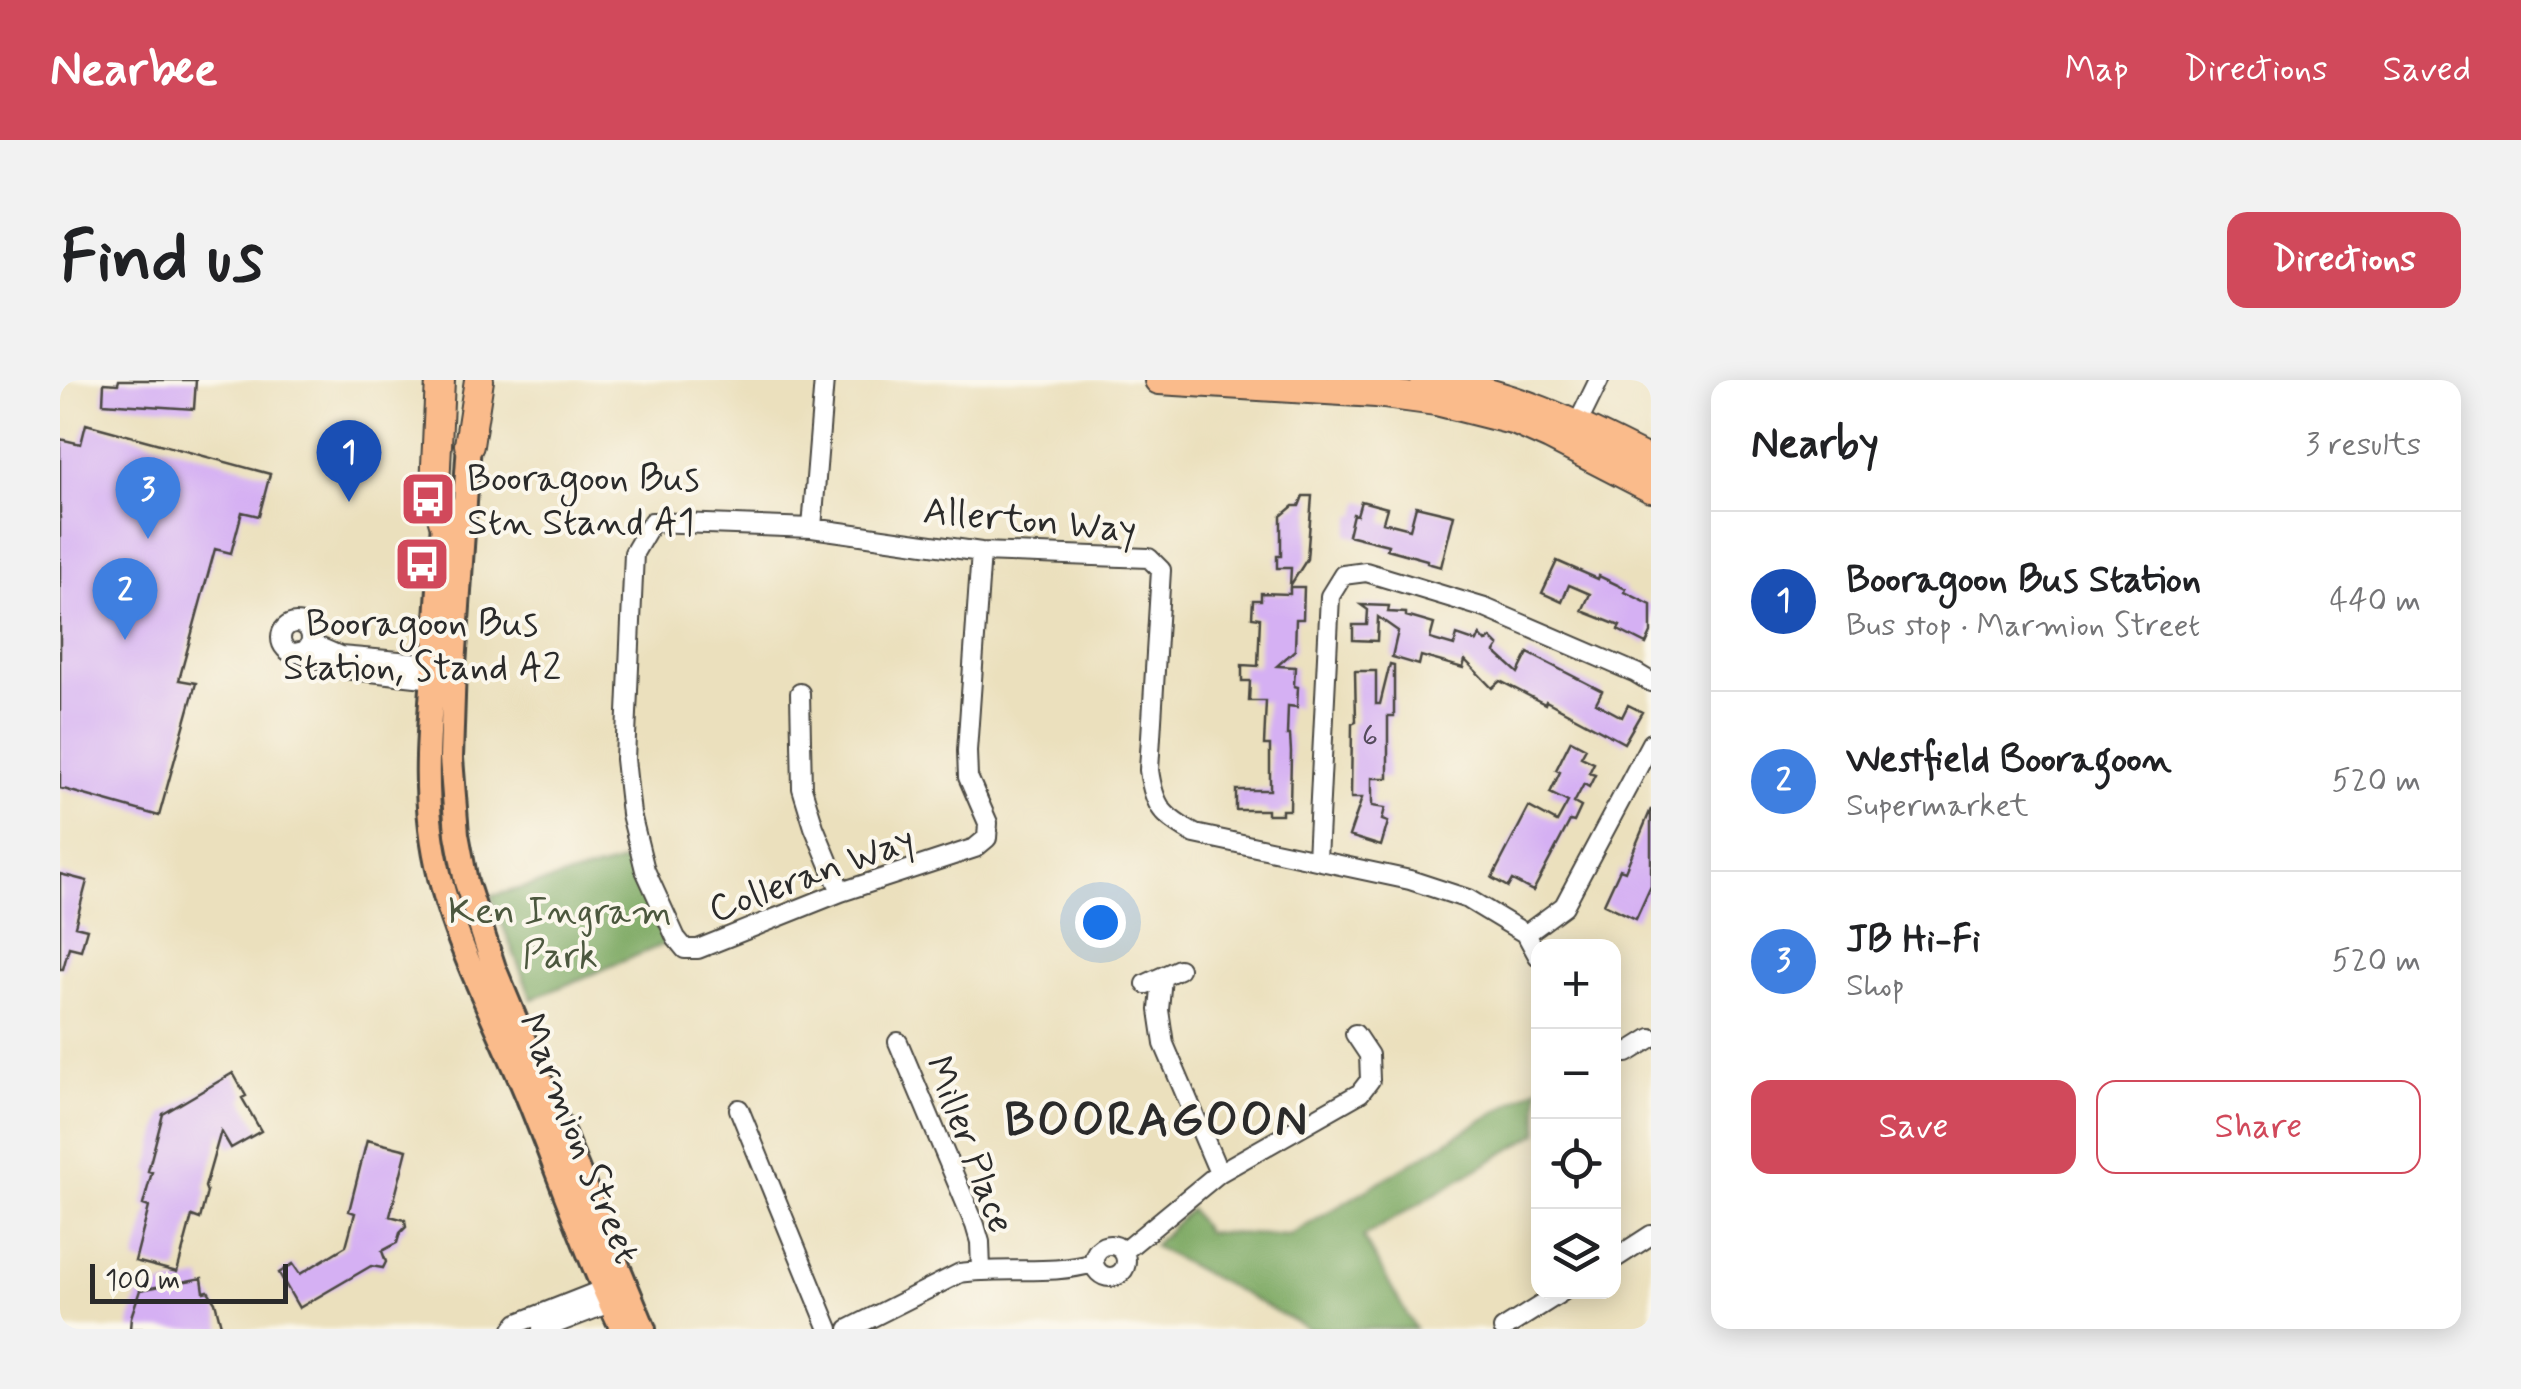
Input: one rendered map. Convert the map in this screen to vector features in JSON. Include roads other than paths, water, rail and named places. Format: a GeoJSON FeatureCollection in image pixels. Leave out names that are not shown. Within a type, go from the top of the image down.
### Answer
{"type":"FeatureCollection","features":[{"type":"Feature","properties":{"kind":"highway"},"geometry":{"type":"LineString","coordinates":[[440,380],[434,487],[443,520]]}},
{"type":"Feature","properties":{"kind":"highway"},"geometry":{"type":"LineString","coordinates":[[469,445],[476,380]]}},
{"type":"Feature","properties":{"kind":"highway"},"geometry":{"type":"LineString","coordinates":[[1159,380],[1376,393],[1436,402],[1572,434],[1651,462]]}},
{"type":"Feature","properties":{"kind":"highway"},"geometry":{"type":"LineString","coordinates":[[1424,380],[1468,386],[1530,405],[1651,488]]}},
{"type":"Feature","properties":{"kind":"main road","name":"Marmion Street"},"geometry":{"type":"LineString","coordinates":[[444,672],[443,520],[452,380]]}},
{"type":"Feature","properties":{"kind":"main road","name":"Marmion Street"},"geometry":{"type":"LineString","coordinates":[[469,445],[444,672],[427,778],[439,871],[465,952],[532,1107],[553,1168],[616,1292],[644,1329]]}},
{"type":"Feature","properties":{"kind":"main road","name":"Marmion Street"},"geometry":{"type":"LineString","coordinates":[[616,1292],[622,1329]]}},
{"type":"Feature","properties":{"kind":"street"},"geometry":{"type":"LineString","coordinates":[[812,528],[824,380]]}},
{"type":"Feature","properties":{"kind":"street"},"geometry":{"type":"LineString","coordinates":[[1572,434],[1600,380]]}},
{"type":"Feature","properties":{"kind":"street","name":"Allerton Way"},"geometry":{"type":"LineString","coordinates":[[652,522],[812,528],[981,552],[1149,558],[1161,570],[1149,770],[1152,791],[1168,819],[1196,834],[1410,880],[1468,900],[1526,934]]}},
{"type":"Feature","properties":{"kind":"street","name":"Colleran Way"},"geometry":{"type":"LineString","coordinates":[[652,522],[634,554],[625,759],[631,814],[646,870],[684,949],[698,949],[841,892],[974,848],[987,838],[988,822],[968,777],[966,751],[981,552]]}},
{"type":"Feature","properties":{"kind":"street"},"geometry":{"type":"LineString","coordinates":[[1317,859],[1330,596],[1343,576],[1366,572],[1485,608],[1651,682]]}},
{"type":"Feature","properties":{"kind":"street"},"geometry":{"type":"LineString","coordinates":[[305,648],[342,669],[444,672]]}},
{"type":"Feature","properties":{"kind":"street"},"geometry":{"type":"LineString","coordinates":[[800,694],[802,788],[841,892]]}},
{"type":"Feature","properties":{"kind":"street"},"geometry":{"type":"LineString","coordinates":[[1531,943],[1526,934],[1564,906],[1651,743]]}},
{"type":"Feature","properties":{"kind":"street"},"geometry":{"type":"LineString","coordinates":[[1162,977],[1159,1010],[1164,1044],[1219,1173]]}},
{"type":"Feature","properties":{"kind":"street"},"geometry":{"type":"LineString","coordinates":[[849,1329],[960,1274],[981,1270],[1072,1270],[1094,1263],[1104,1277],[1116,1276],[1125,1268],[1122,1252],[1219,1173],[1360,1093],[1370,1080],[1369,1055],[1355,1034]]}},
{"type":"Feature","properties":{"kind":"street"},"geometry":{"type":"LineString","coordinates":[[1621,1053],[1651,1038]]}},
{"type":"Feature","properties":{"kind":"street","name":"Miller Place"},"geometry":{"type":"LineString","coordinates":[[898,1042],[975,1225],[981,1270]]}},
{"type":"Feature","properties":{"kind":"street"},"geometry":{"type":"LineString","coordinates":[[739,1109],[829,1329]]}},
{"type":"Feature","properties":{"kind":"street"},"geometry":{"type":"LineString","coordinates":[[1621,1255],[1651,1236]]}},
{"type":"Feature","properties":{"kind":"street"},"geometry":{"type":"LineString","coordinates":[[514,1329],[518,1323],[616,1292]]}},
{"type":"Feature","properties":{"kind":"street"},"geometry":{"type":"LineString","coordinates":[[542,1329],[616,1292]]}},
{"type":"Feature","properties":{"kind":"street"},"geometry":{"type":"LineString","coordinates":[[1503,1329],[1551,1299]]}},
{"type":"Feature","properties":{"kind":"place","name":"Booragoon Bus Stn Stand A1"},"geometry":{"type":"Point","coordinates":[428,499]}},
{"type":"Feature","properties":{"kind":"place","name":"Booragoon Bus Station"},"geometry":{"type":"Point","coordinates":[349,502]}},
{"type":"Feature","properties":{"kind":"place","name":"JB Hi-Fi"},"geometry":{"type":"Point","coordinates":[148,539]}},
{"type":"Feature","properties":{"kind":"place","name":"Booragoon Bus Station, Stand A2"},"geometry":{"type":"Point","coordinates":[422,564]}},
{"type":"Feature","properties":{"kind":"place","name":"Westfield Booragoon"},"geometry":{"type":"Point","coordinates":[125,640]}},
{"type":"Feature","properties":{"kind":"district","name":"BOORAGOON"},"geometry":{"type":"Point","coordinates":[1157,1118]}},
{"type":"Feature","properties":{"kind":"park label","name":"Ken Ingram Park"},"geometry":{"type":"Point","coordinates":[560,932]}}]}
